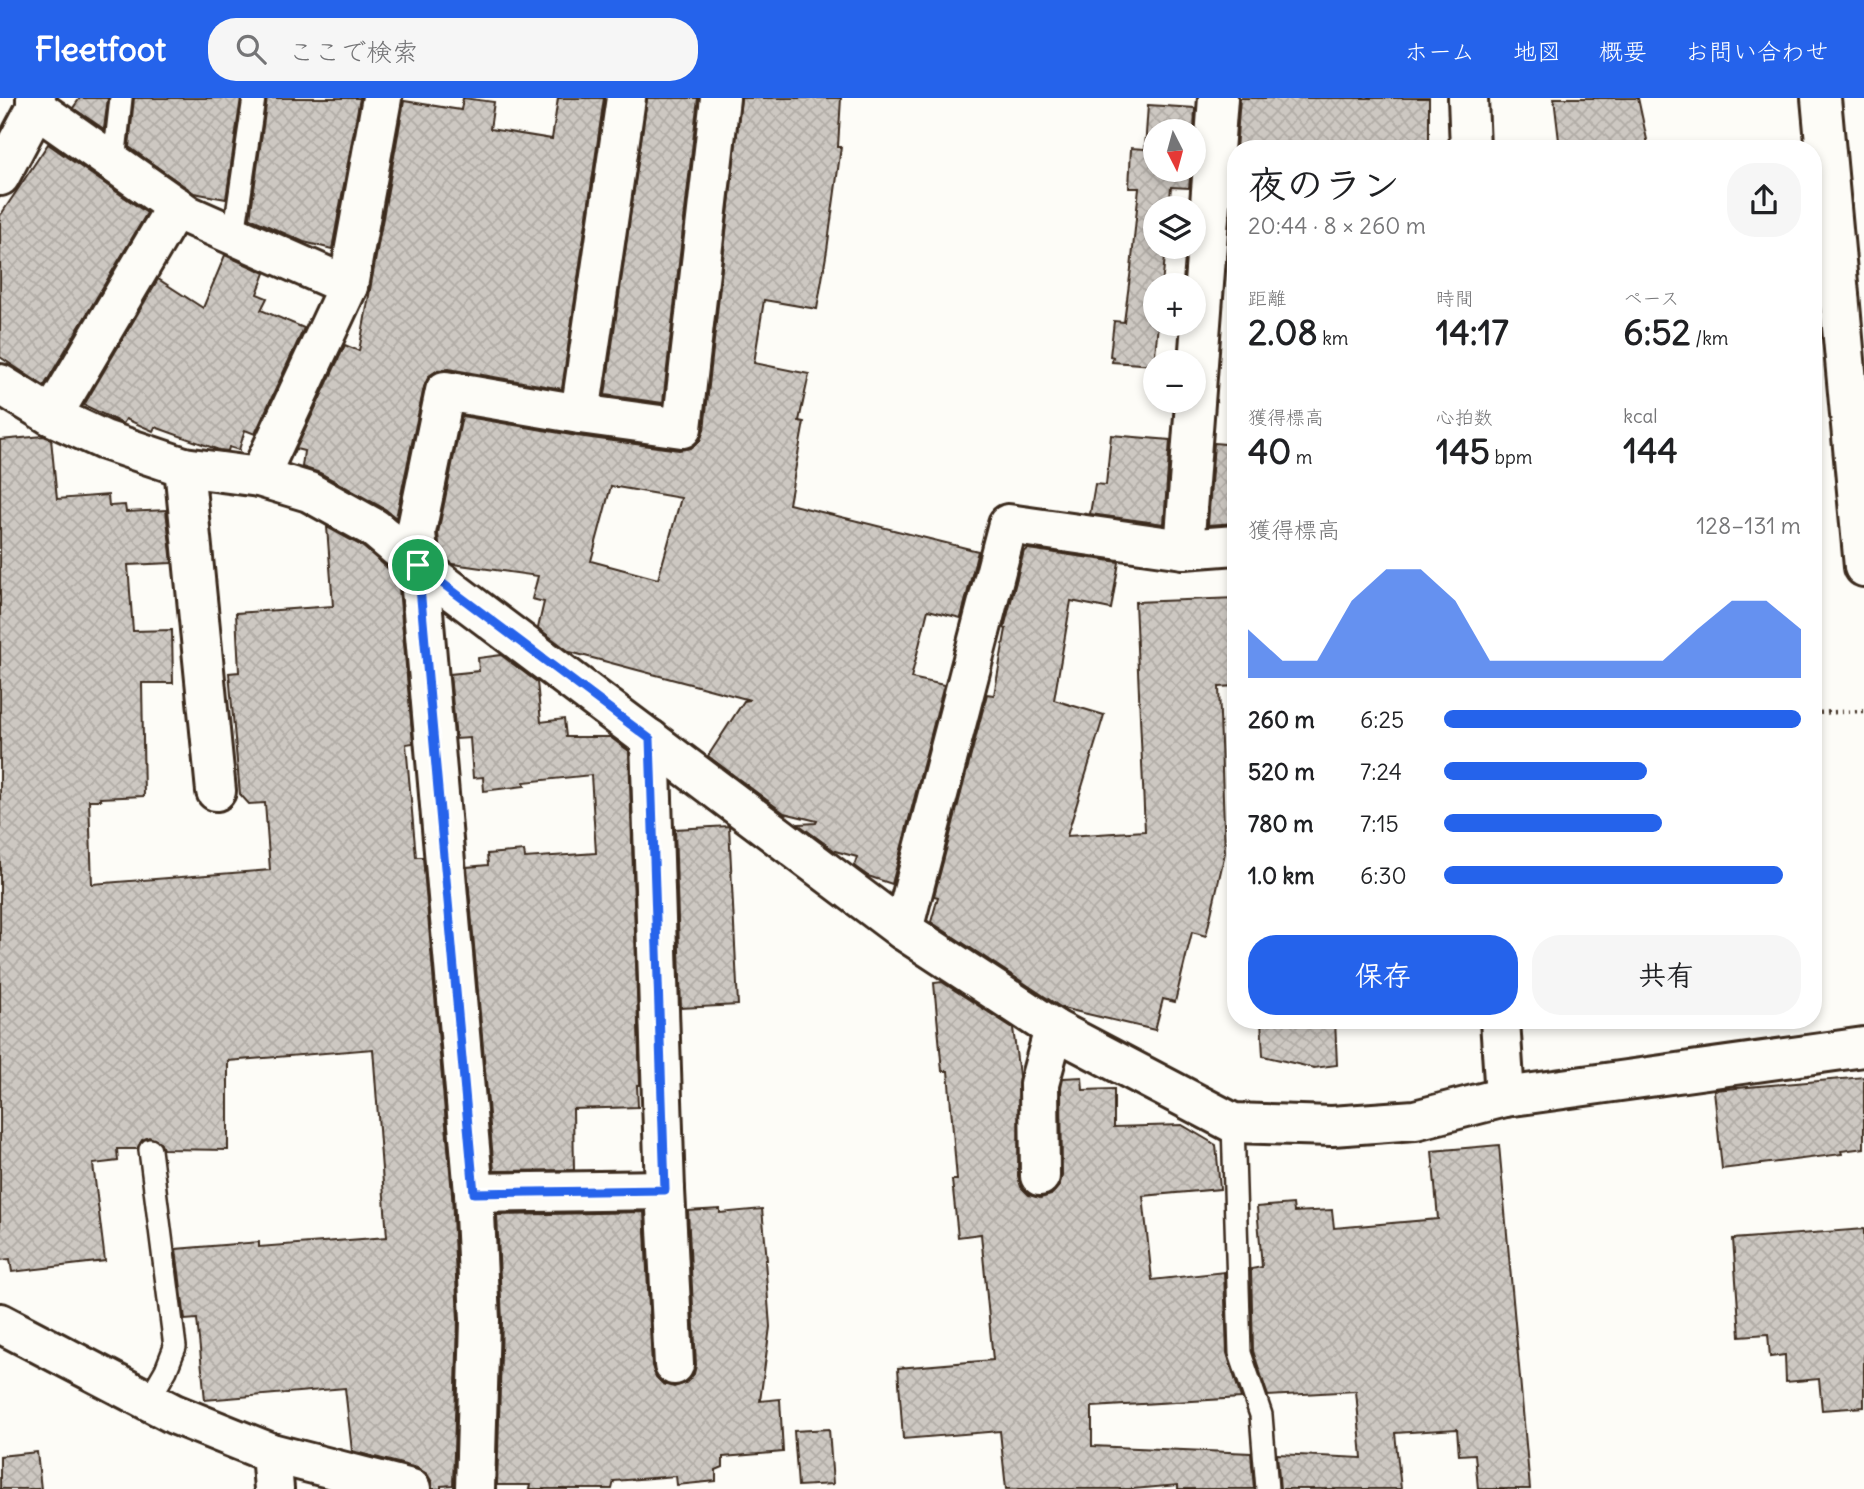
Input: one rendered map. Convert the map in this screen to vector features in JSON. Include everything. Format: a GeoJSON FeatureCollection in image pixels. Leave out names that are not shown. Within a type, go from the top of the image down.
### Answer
{"type":"FeatureCollection","features":[{"type":"Feature","properties":{"kind":"street"},"geometry":{"type":"LineString","coordinates":[[259,477],[348,286],[382,98]]}},
{"type":"Feature","properties":{"kind":"street"},"geometry":{"type":"LineString","coordinates":[[580,414],[626,98]]}},
{"type":"Feature","properties":{"kind":"street"},"geometry":{"type":"LineString","coordinates":[[475,1489],[480,1320],[474,1193],[416,532],[445,391],[682,428],[720,98]]}},
{"type":"Feature","properties":{"kind":"street"},"geometry":{"type":"LineString","coordinates":[[1184,548],[1218,98]]}},
{"type":"Feature","properties":{"kind":"street"},"geometry":{"type":"LineString","coordinates":[[1468,98],[1470,140]]}},
{"type":"Feature","properties":{"kind":"street"},"geometry":{"type":"LineString","coordinates":[[1821,98],[1854,365],[1864,567]]}},
{"type":"Feature","properties":{"kind":"street"},"geometry":{"type":"LineString","coordinates":[[0,176],[36,103],[188,215],[348,286]]}},
{"type":"Feature","properties":{"kind":"street"},"geometry":{"type":"LineString","coordinates":[[52,416],[176,206]]}},
{"type":"Feature","properties":{"kind":"street"},"geometry":{"type":"LineString","coordinates":[[0,384],[52,416],[104,440],[184,467],[259,477],[309,492],[374,528],[418,565],[903,930],[1054,1029],[1233,1122],[1332,1126],[1415,1120],[1505,1097],[1864,1047]]}},
{"type":"Feature","properties":{"kind":"street"},"geometry":{"type":"LineString","coordinates":[[184,467],[216,791]]}},
{"type":"Feature","properties":{"kind":"street"},"geometry":{"type":"LineString","coordinates":[[903,930],[1008,524],[1184,548],[1227,546]]}},
{"type":"Feature","properties":{"kind":"street"},"geometry":{"type":"LineString","coordinates":[[650,739],[665,1190],[674,1365]]}},
{"type":"Feature","properties":{"kind":"street"},"geometry":{"type":"LineString","coordinates":[[1041,1176],[1039,1084],[1054,1029]]}},
{"type":"Feature","properties":{"kind":"street"},"geometry":{"type":"LineString","coordinates":[[1501,1029],[1505,1097]]}},
{"type":"Feature","properties":{"kind":"street"},"geometry":{"type":"LineString","coordinates":[[474,1193],[665,1190]]}},
{"type":"Feature","properties":{"kind":"street"},"geometry":{"type":"LineString","coordinates":[[0,1323],[174,1414],[272,1471],[411,1489]]}},
{"type":"Feature","properties":{"kind":"lane"},"geometry":{"type":"LineString","coordinates":[[114,162],[121,98]]}},
{"type":"Feature","properties":{"kind":"lane"},"geometry":{"type":"LineString","coordinates":[[234,235],[254,98]]}},
{"type":"Feature","properties":{"kind":"lane"},"geometry":{"type":"LineString","coordinates":[[1233,1122],[1240,1353],[1261,1415],[1267,1489]]}},
{"type":"Feature","properties":{"kind":"lane"},"geometry":{"type":"LineString","coordinates":[[148,1401],[166,1370],[175,1347],[150,1150]]}},
{"type":"Feature","properties":{"kind":"path"},"geometry":{"type":"LineString","coordinates":[[1822,713],[1864,711]]}},
{"type":"Feature","properties":{"kind":"building"},"geometry":{"type":"Polygon","coordinates":[[[80,98],[108,98],[104,129],[73,108],[80,98]]]}},
{"type":"Feature","properties":{"kind":"building"},"geometry":{"type":"Polygon","coordinates":[[[134,98],[241,98],[226,199],[194,193],[129,147],[134,98]]]}},
{"type":"Feature","properties":{"kind":"building"},"geometry":{"type":"Polygon","coordinates":[[[267,98],[360,98],[332,249],[304,242],[250,218],[267,98]]]}},
{"type":"Feature","properties":{"kind":"building"},"geometry":{"type":"Polygon","coordinates":[[[463,98],[494,102],[490,129],[552,139],[558,98],[604,98],[562,389],[449,369],[438,370],[429,376],[424,387],[396,518],[385,509],[320,473],[302,467],[304,451],[296,449],[345,345],[359,351],[404,101],[461,110],[463,98]]]}},
{"type":"Feature","properties":{"kind":"building"},"geometry":{"type":"Polygon","coordinates":[[[647,98],[698,98],[663,403],[605,395],[647,98]]]}},
{"type":"Feature","properties":{"kind":"building"},"geometry":{"type":"Polygon","coordinates":[[[741,98],[841,98],[838,147],[841,147],[817,309],[764,300],[754,363],[809,374],[799,421],[804,422],[789,504],[978,551],[961,618],[928,610],[911,678],[944,685],[892,884],[868,876],[854,866],[857,857],[835,851],[798,824],[817,821],[784,813],[708,756],[744,701],[750,700],[570,652],[538,628],[544,602],[532,599],[538,576],[453,564],[440,554],[438,533],[462,416],[679,450],[691,448],[700,441],[704,430],[741,98]],[[611,486],[591,561],[658,579],[681,498],[611,486]]]}},
{"type":"Feature","properties":{"kind":"building"},"geometry":{"type":"Polygon","coordinates":[[[1240,98],[1429,98],[1429,140],[1237,140],[1240,98]]]}},
{"type":"Feature","properties":{"kind":"building"},"geometry":{"type":"Polygon","coordinates":[[[1554,98],[1638,98],[1647,140],[1559,140],[1554,98]]]}},
{"type":"Feature","properties":{"kind":"building"},"geometry":{"type":"Polygon","coordinates":[[[1148,105],[1195,108],[1195,119],[1147,119],[1148,105]]]}},
{"type":"Feature","properties":{"kind":"building"},"geometry":{"type":"Polygon","coordinates":[[[48,144],[147,213],[44,386],[0,357],[0,216],[48,144]]]}},
{"type":"Feature","properties":{"kind":"building"},"geometry":{"type":"Polygon","coordinates":[[[1131,148],[1143,149],[1143,182],[1190,182],[1189,188],[1171,187],[1170,196],[1143,196],[1143,259],[1165,259],[1163,273],[1143,273],[1143,336],[1157,336],[1155,350],[1143,350],[1143,364],[1112,362],[1113,357],[1110,356],[1114,321],[1124,322],[1131,269],[1139,188],[1129,188],[1131,148]]]}},
{"type":"Feature","properties":{"kind":"building"},"geometry":{"type":"Polygon","coordinates":[[[225,255],[265,273],[257,294],[267,298],[261,310],[304,328],[255,434],[245,430],[239,450],[229,447],[228,451],[219,450],[155,427],[153,431],[126,419],[123,424],[84,405],[158,279],[203,308],[225,255]]]}},
{"type":"Feature","properties":{"kind":"building"},"geometry":{"type":"Polygon","coordinates":[[[1111,435],[1170,440],[1164,524],[1090,514],[1095,484],[1106,485],[1111,435]]]}},
{"type":"Feature","properties":{"kind":"building"},"geometry":{"type":"Polygon","coordinates":[[[44,436],[51,439],[57,499],[108,495],[109,506],[125,505],[126,512],[166,510],[172,563],[128,565],[133,631],[172,630],[173,683],[142,683],[144,796],[89,800],[92,884],[270,870],[265,803],[249,804],[240,794],[229,673],[239,672],[236,613],[333,606],[327,527],[362,546],[398,577],[413,743],[406,744],[416,857],[423,857],[452,1194],[458,1320],[453,1485],[432,1489],[432,1482],[427,1474],[417,1468],[352,1451],[345,1388],[205,1400],[197,1319],[185,1320],[176,1249],[259,1242],[259,1247],[387,1237],[373,1049],[228,1061],[228,1150],[163,1149],[160,1142],[149,1137],[142,1140],[137,1149],[117,1149],[118,1161],[93,1164],[105,1261],[12,1272],[10,1259],[0,1260],[0,440],[44,436]]]}},
{"type":"Feature","properties":{"kind":"building"},"geometry":{"type":"Polygon","coordinates":[[[1214,443],[1227,444],[1227,524],[1208,525],[1214,443]]]}},
{"type":"Feature","properties":{"kind":"building"},"geometry":{"type":"Polygon","coordinates":[[[1028,549],[1119,562],[1111,609],[1071,601],[1054,700],[1104,715],[1067,836],[1145,831],[1135,602],[1227,598],[1227,687],[1219,687],[1225,853],[1206,936],[1192,932],[1175,1002],[1163,999],[1155,1030],[1062,1008],[931,922],[938,897],[934,896],[987,694],[994,695],[1006,629],[1004,628],[1024,551],[1028,549]]]}},
{"type":"Feature","properties":{"kind":"building"},"geometry":{"type":"Polygon","coordinates":[[[501,655],[537,682],[541,722],[564,719],[566,737],[610,737],[629,751],[640,1085],[637,1085],[638,1107],[573,1109],[574,1170],[494,1171],[467,867],[488,865],[487,854],[524,851],[525,858],[596,853],[591,775],[524,782],[525,786],[484,791],[483,777],[473,778],[470,738],[456,739],[450,674],[479,671],[478,658],[501,655]]]}},
{"type":"Feature","properties":{"kind":"building"},"geometry":{"type":"Polygon","coordinates":[[[729,826],[738,1005],[681,1008],[675,829],[729,826]]]}},
{"type":"Feature","properties":{"kind":"building"},"geometry":{"type":"Polygon","coordinates":[[[942,982],[1013,1028],[1019,1075],[1018,1176],[1021,1187],[1029,1195],[1040,1198],[1051,1195],[1059,1186],[1062,1176],[1063,1078],[1082,1077],[1083,1090],[1114,1089],[1114,1127],[1182,1125],[1216,1145],[1220,1189],[1143,1196],[1152,1280],[1224,1272],[1227,1353],[1241,1398],[1092,1407],[1092,1446],[1251,1453],[1254,1489],[1178,1489],[1178,1485],[1133,1489],[1006,1489],[1000,1431],[903,1439],[898,1368],[993,1360],[981,1234],[958,1237],[952,1180],[957,1180],[948,1071],[942,1071],[934,983],[942,982]]]}},
{"type":"Feature","properties":{"kind":"building"},"geometry":{"type":"Polygon","coordinates":[[[1262,1029],[1335,1029],[1337,1065],[1314,1068],[1263,1056],[1262,1029]]]}},
{"type":"Feature","properties":{"kind":"building"},"geometry":{"type":"Polygon","coordinates":[[[1864,1077],[1864,1148],[1841,1151],[1842,1154],[1722,1169],[1714,1090],[1864,1077]]]}},
{"type":"Feature","properties":{"kind":"building"},"geometry":{"type":"Polygon","coordinates":[[[1499,1145],[1530,1489],[1478,1489],[1475,1454],[1459,1455],[1457,1429],[1395,1433],[1401,1489],[1280,1489],[1277,1454],[1362,1458],[1356,1391],[1268,1396],[1253,1351],[1251,1269],[1262,1267],[1257,1207],[1293,1204],[1294,1212],[1332,1210],[1334,1228],[1438,1219],[1432,1151],[1499,1145]]]}},
{"type":"Feature","properties":{"kind":"building"},"geometry":{"type":"Polygon","coordinates":[[[720,1209],[720,1213],[762,1209],[770,1327],[760,1401],[780,1399],[783,1452],[723,1457],[723,1467],[716,1470],[716,1481],[677,1485],[676,1476],[614,1481],[612,1489],[529,1489],[530,1485],[497,1485],[502,1321],[497,1215],[644,1212],[652,1366],[656,1377],[663,1384],[674,1387],[686,1383],[694,1374],[696,1365],[688,1211],[720,1209]]]}},
{"type":"Feature","properties":{"kind":"building"},"geometry":{"type":"Polygon","coordinates":[[[1864,1229],[1864,1407],[1822,1410],[1819,1379],[1786,1382],[1785,1355],[1770,1357],[1768,1334],[1740,1336],[1733,1239],[1864,1229]]]}},
{"type":"Feature","properties":{"kind":"building"},"geometry":{"type":"Polygon","coordinates":[[[829,1429],[833,1484],[798,1486],[794,1431],[829,1429]]]}},
{"type":"Feature","properties":{"kind":"building"},"geometry":{"type":"Polygon","coordinates":[[[37,1452],[41,1489],[0,1489],[0,1456],[37,1452]]]}},
{"type":"Feature","properties":{"kind":"route"},"geometry":{"type":"LineString","coordinates":[[418,565],[650,739],[665,1190],[474,1193],[418,565]]}}]}
